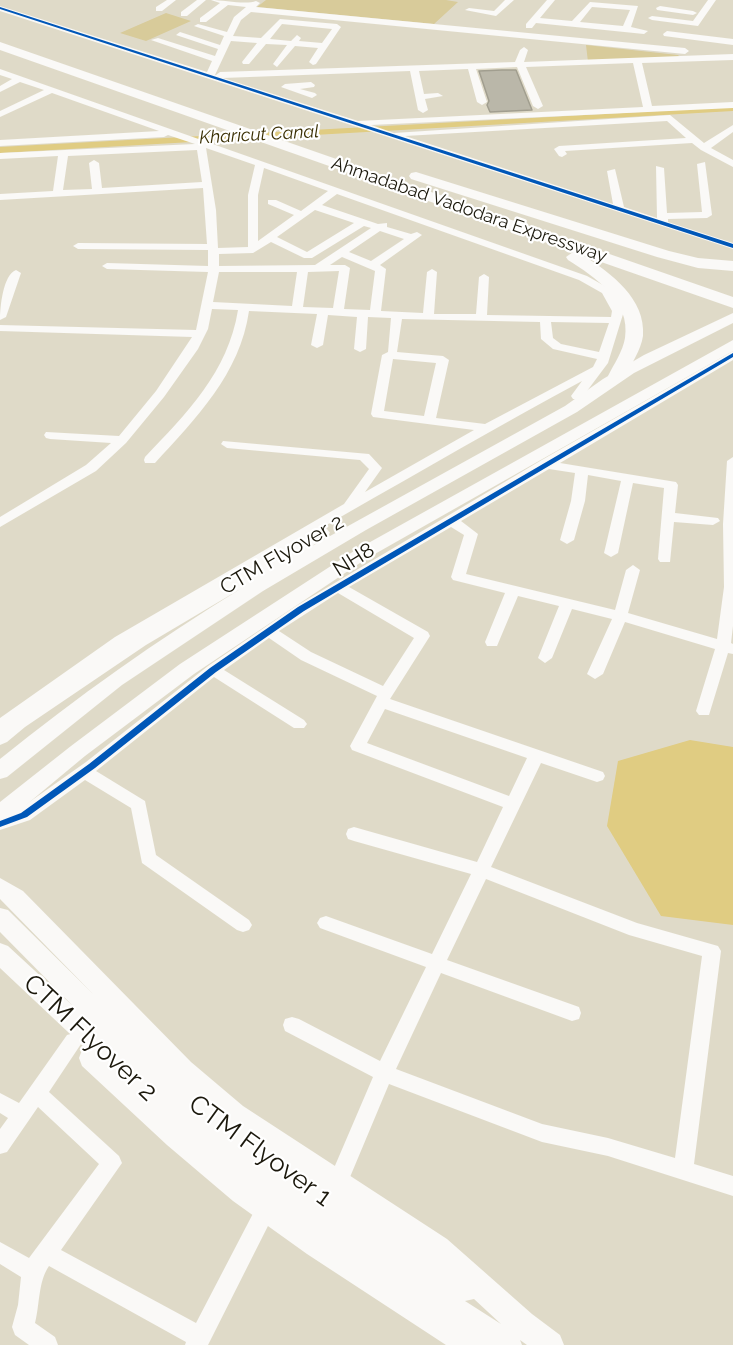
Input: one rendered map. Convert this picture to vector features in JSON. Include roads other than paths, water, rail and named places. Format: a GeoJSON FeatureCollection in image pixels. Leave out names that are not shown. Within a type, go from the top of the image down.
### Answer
{"type":"FeatureCollection","features":[{"type":"Feature","properties":{"kind":"highway","name":"Ahmadabad Vadodara Expressway"},"geometry":{"type":"LineString","coordinates":[[0,37],[275,136],[413,190],[733,303]]}},
{"type":"Feature","properties":{"kind":"highway","name":"Ahmadabad Vadodara Expressway"},"geometry":{"type":"LineString","coordinates":[[0,46],[243,131],[302,140],[733,290]]}},
{"type":"Feature","properties":{"kind":"highway"},"geometry":{"type":"LineString","coordinates":[[388,170],[418,176],[663,254],[698,263],[733,266]]}},
{"type":"Feature","properties":{"kind":"highway"},"geometry":{"type":"LineString","coordinates":[[413,190],[445,206],[568,254],[605,278],[620,292],[632,313],[634,337],[606,371]]}},
{"type":"Feature","properties":{"kind":"main road","name":"NH8"},"geometry":{"type":"LineString","coordinates":[[0,771],[60,721],[154,652],[325,545],[571,409],[606,371],[677,343],[733,317]]}},
{"type":"Feature","properties":{"kind":"main road","name":"NH8"},"geometry":{"type":"LineString","coordinates":[[0,814],[78,751],[187,669],[733,345]]}},
{"type":"Feature","properties":{"kind":"main road","name":"CTM Flyover 2"},"geometry":{"type":"LineString","coordinates":[[0,737],[46,703],[201,602],[516,426],[577,396],[606,371]]}},
{"type":"Feature","properties":{"kind":"main road"},"geometry":{"type":"LineString","coordinates":[[0,887],[15,898],[182,1070],[234,1114],[436,1248],[515,1334],[550,1345]]}},
{"type":"Feature","properties":{"kind":"main road","name":"CTM Flyover 1"},"geometry":{"type":"LineString","coordinates":[[0,917],[111,1028],[204,1116],[262,1159],[463,1286],[515,1334]]}},
{"type":"Feature","properties":{"kind":"main road","name":"CTM Flyover 2"},"geometry":{"type":"LineString","coordinates":[[0,952],[180,1121],[266,1186],[515,1334]]}},
{"type":"Feature","properties":{"kind":"main road"},"geometry":{"type":"LineString","coordinates":[[0,969],[149,1114],[200,1158],[266,1209],[471,1345]]}},
{"type":"Feature","properties":{"kind":"street"},"geometry":{"type":"LineString","coordinates":[[159,9],[172,0]]}},
{"type":"Feature","properties":{"kind":"street"},"geometry":{"type":"LineString","coordinates":[[184,14],[202,0]]}},
{"type":"Feature","properties":{"kind":"street"},"geometry":{"type":"LineString","coordinates":[[215,0],[451,28],[733,56]]}},
{"type":"Feature","properties":{"kind":"street"},"geometry":{"type":"LineString","coordinates":[[451,28],[479,0]]}},
{"type":"Feature","properties":{"kind":"street"},"geometry":{"type":"LineString","coordinates":[[469,10],[496,14],[510,0]]}},
{"type":"Feature","properties":{"kind":"street"},"geometry":{"type":"LineString","coordinates":[[522,35],[551,0]]}},
{"type":"Feature","properties":{"kind":"street"},"geometry":{"type":"LineString","coordinates":[[652,18],[695,24],[712,0]]}},
{"type":"Feature","properties":{"kind":"street"},"geometry":{"type":"LineString","coordinates":[[227,1],[200,23],[228,37],[324,46]]}},
{"type":"Feature","properties":{"kind":"street"},"geometry":{"type":"LineString","coordinates":[[574,24],[590,4],[635,8],[626,29]]}},
{"type":"Feature","properties":{"kind":"street"},"geometry":{"type":"LineString","coordinates":[[2,5],[389,135],[619,209],[662,219],[733,246]]}},
{"type":"Feature","properties":{"kind":"street"},"geometry":{"type":"LineString","coordinates":[[210,75],[237,19],[253,5]]}},
{"type":"Feature","properties":{"kind":"street"},"geometry":{"type":"LineString","coordinates":[[660,8],[702,14]]}},
{"type":"Feature","properties":{"kind":"street"},"geometry":{"type":"LineString","coordinates":[[534,20],[644,31]]}},
{"type":"Feature","properties":{"kind":"street"},"geometry":{"type":"LineString","coordinates":[[659,48],[671,26],[670,20]]}},
{"type":"Feature","properties":{"kind":"street"},"geometry":{"type":"LineString","coordinates":[[246,62],[280,21],[337,27],[313,62]]}},
{"type":"Feature","properties":{"kind":"street"},"geometry":{"type":"LineString","coordinates":[[277,64],[293,44],[302,22]]}},
{"type":"Feature","properties":{"kind":"street"},"geometry":{"type":"LineString","coordinates":[[180,34],[223,48]]}},
{"type":"Feature","properties":{"kind":"street"},"geometry":{"type":"LineString","coordinates":[[667,34],[714,35],[733,42]]}},
{"type":"Feature","properties":{"kind":"street"},"geometry":{"type":"LineString","coordinates":[[155,40],[217,60]]}},
{"type":"Feature","properties":{"kind":"street"},"geometry":{"type":"LineString","coordinates":[[524,50],[519,64],[538,106]]}},
{"type":"Feature","properties":{"kind":"street"},"geometry":{"type":"LineString","coordinates":[[210,75],[733,56]]}},
{"type":"Feature","properties":{"kind":"street"},"geometry":{"type":"LineString","coordinates":[[637,60],[648,109]]}},
{"type":"Feature","properties":{"kind":"street"},"geometry":{"type":"LineString","coordinates":[[471,66],[482,102]]}},
{"type":"Feature","properties":{"kind":"street"},"geometry":{"type":"LineString","coordinates":[[414,68],[423,110]]}},
{"type":"Feature","properties":{"kind":"street"},"geometry":{"type":"LineString","coordinates":[[309,71],[313,110]]}},
{"type":"Feature","properties":{"kind":"street"},"geometry":{"type":"LineString","coordinates":[[0,72],[583,278],[606,291],[618,311],[606,371]]}},
{"type":"Feature","properties":{"kind":"street"},"geometry":{"type":"LineString","coordinates":[[0,89],[21,79]]}},
{"type":"Feature","properties":{"kind":"street"},"geometry":{"type":"LineString","coordinates":[[0,114],[52,90]]}},
{"type":"Feature","properties":{"kind":"street"},"geometry":{"type":"LineString","coordinates":[[420,97],[438,96]]}},
{"type":"Feature","properties":{"kind":"street"},"geometry":{"type":"LineString","coordinates":[[353,123],[733,105]]}},
{"type":"Feature","properties":{"kind":"street"},"geometry":{"type":"LineString","coordinates":[[389,135],[733,113]]}},
{"type":"Feature","properties":{"kind":"street"},"geometry":{"type":"LineString","coordinates":[[669,118],[704,148],[733,164]]}},
{"type":"Feature","properties":{"kind":"street"},"geometry":{"type":"LineString","coordinates":[[704,148],[733,128]]}},
{"type":"Feature","properties":{"kind":"street"},"geometry":{"type":"LineString","coordinates":[[0,142],[173,134]]}},
{"type":"Feature","properties":{"kind":"street"},"geometry":{"type":"LineString","coordinates":[[562,154],[559,149],[694,140]]}},
{"type":"Feature","properties":{"kind":"street"},"geometry":{"type":"LineString","coordinates":[[0,156],[206,146]]}},
{"type":"Feature","properties":{"kind":"street"},"geometry":{"type":"LineString","coordinates":[[0,523],[91,468],[122,440],[160,394],[199,334],[208,305],[214,269],[211,210],[206,185],[206,146]]}},
{"type":"Feature","properties":{"kind":"street"},"geometry":{"type":"LineString","coordinates":[[57,195],[64,152]]}},
{"type":"Feature","properties":{"kind":"street"},"geometry":{"type":"LineString","coordinates":[[94,163],[97,193]]}},
{"type":"Feature","properties":{"kind":"street"},"geometry":{"type":"LineString","coordinates":[[253,250],[253,195],[260,163]]}},
{"type":"Feature","properties":{"kind":"street"},"geometry":{"type":"LineString","coordinates":[[662,219],[707,215],[702,164]]}},
{"type":"Feature","properties":{"kind":"street"},"geometry":{"type":"LineString","coordinates":[[659,168],[662,219]]}},
{"type":"Feature","properties":{"kind":"street"},"geometry":{"type":"LineString","coordinates":[[612,171],[619,209]]}},
{"type":"Feature","properties":{"kind":"street"},"geometry":{"type":"LineString","coordinates":[[567,192],[571,178]]}},
{"type":"Feature","properties":{"kind":"street"},"geometry":{"type":"LineString","coordinates":[[0,197],[206,185]]}},
{"type":"Feature","properties":{"kind":"street"},"geometry":{"type":"LineString","coordinates":[[78,246],[253,250],[336,190]]}},
{"type":"Feature","properties":{"kind":"street"},"geometry":{"type":"LineString","coordinates":[[272,202],[302,215]]}},
{"type":"Feature","properties":{"kind":"street"},"geometry":{"type":"LineString","coordinates":[[314,206],[411,238]]}},
{"type":"Feature","properties":{"kind":"street"},"geometry":{"type":"LineString","coordinates":[[318,268],[401,213]]}},
{"type":"Feature","properties":{"kind":"street"},"geometry":{"type":"LineString","coordinates":[[270,238],[308,255],[361,223]]}},
{"type":"Feature","properties":{"kind":"street"},"geometry":{"type":"LineString","coordinates":[[372,265],[433,225]]}},
{"type":"Feature","properties":{"kind":"street"},"geometry":{"type":"LineString","coordinates":[[342,253],[381,269],[360,349]]}},
{"type":"Feature","properties":{"kind":"street"},"geometry":{"type":"LineString","coordinates":[[107,266],[214,269],[345,268],[338,312]]}},
{"type":"Feature","properties":{"kind":"street"},"geometry":{"type":"LineString","coordinates":[[297,310],[303,268]]}},
{"type":"Feature","properties":{"kind":"street"},"geometry":{"type":"LineString","coordinates":[[428,317],[432,272]]}},
{"type":"Feature","properties":{"kind":"street"},"geometry":{"type":"LineString","coordinates":[[0,317],[16,273]]}},
{"type":"Feature","properties":{"kind":"street"},"geometry":{"type":"LineString","coordinates":[[481,318],[484,277]]}},
{"type":"Feature","properties":{"kind":"street"},"geometry":{"type":"LineString","coordinates":[[208,305],[428,317],[615,320]]}},
{"type":"Feature","properties":{"kind":"street"},"geometry":{"type":"LineString","coordinates":[[150,460],[193,414],[223,373],[239,335],[244,307]]}},
{"type":"Feature","properties":{"kind":"street"},"geometry":{"type":"LineString","coordinates":[[317,345],[323,311]]}},
{"type":"Feature","properties":{"kind":"street"},"geometry":{"type":"LineString","coordinates":[[393,350],[397,315]]}},
{"type":"Feature","properties":{"kind":"street"},"geometry":{"type":"LineString","coordinates":[[545,319],[547,339],[557,347],[606,371]]}},
{"type":"Feature","properties":{"kind":"street"},"geometry":{"type":"LineString","coordinates":[[0,328],[199,334]]}},
{"type":"Feature","properties":{"kind":"street"},"geometry":{"type":"LineString","coordinates":[[429,421],[442,360],[388,355],[377,414],[429,421],[488,428]]}},
{"type":"Feature","properties":{"kind":"street"},"geometry":{"type":"LineString","coordinates":[[0,824],[24,815],[213,670],[338,587],[371,558],[450,520],[733,355]]}},
{"type":"Feature","properties":{"kind":"street"},"geometry":{"type":"LineString","coordinates":[[0,726],[130,634],[196,594],[488,428],[606,371]]}},
{"type":"Feature","properties":{"kind":"street"},"geometry":{"type":"LineString","coordinates":[[50,435],[122,440]]}},
{"type":"Feature","properties":{"kind":"street"},"geometry":{"type":"LineString","coordinates":[[227,444],[364,457],[376,468],[347,509]]}},
{"type":"Feature","properties":{"kind":"street"},"geometry":{"type":"LineString","coordinates":[[705,711],[728,647],[732,588],[729,511],[733,461]]}},
{"type":"Feature","properties":{"kind":"street"},"geometry":{"type":"LineString","coordinates":[[545,464],[671,485],[665,559]]}},
{"type":"Feature","properties":{"kind":"street"},"geometry":{"type":"LineString","coordinates":[[567,540],[578,501],[582,470]]}},
{"type":"Feature","properties":{"kind":"street"},"geometry":{"type":"LineString","coordinates":[[611,553],[628,478]]}},
{"type":"Feature","properties":{"kind":"street"},"geometry":{"type":"LineString","coordinates":[[668,518],[713,521]]}},
{"type":"Feature","properties":{"kind":"street"},"geometry":{"type":"LineString","coordinates":[[450,520],[471,534],[458,578],[620,616],[728,647]]}},
{"type":"Feature","properties":{"kind":"street"},"geometry":{"type":"LineString","coordinates":[[596,674],[620,616],[633,570]]}},
{"type":"Feature","properties":{"kind":"street"},"geometry":{"type":"LineString","coordinates":[[338,587],[423,636],[384,698],[358,746],[513,804]]}},
{"type":"Feature","properties":{"kind":"street"},"geometry":{"type":"LineString","coordinates":[[492,642],[513,591]]}},
{"type":"Feature","properties":{"kind":"street"},"geometry":{"type":"LineString","coordinates":[[545,658],[567,604]]}},
{"type":"Feature","properties":{"kind":"street"},"geometry":{"type":"LineString","coordinates":[[269,631],[306,656],[384,698],[536,756],[597,776]]}},
{"type":"Feature","properties":{"kind":"street"},"geometry":{"type":"LineString","coordinates":[[213,670],[299,724]]}},
{"type":"Feature","properties":{"kind":"street"},"geometry":{"type":"LineString","coordinates":[[338,1182],[384,1073],[536,756]]}},
{"type":"Feature","properties":{"kind":"street"},"geometry":{"type":"LineString","coordinates":[[83,771],[139,805],[148,858],[243,925]]}},
{"type":"Feature","properties":{"kind":"street"},"geometry":{"type":"LineString","coordinates":[[354,834],[481,870],[635,930],[712,951],[683,1170]]}},
{"type":"Feature","properties":{"kind":"street"},"geometry":{"type":"LineString","coordinates":[[326,923],[572,1013]]}},
{"type":"Feature","properties":{"kind":"street"},"geometry":{"type":"LineString","coordinates":[[292,1024],[384,1073],[542,1133],[609,1147],[733,1186]]}},
{"type":"Feature","properties":{"kind":"street"},"geometry":{"type":"LineString","coordinates":[[0,1145],[74,1041]]}},
{"type":"Feature","properties":{"kind":"street"},"geometry":{"type":"LineString","coordinates":[[37,1093],[112,1163],[32,1272],[29,1305],[23,1327],[47,1345]]}},
{"type":"Feature","properties":{"kind":"street"},"geometry":{"type":"LineString","coordinates":[[0,1102],[21,1115]]}},
{"type":"Feature","properties":{"kind":"street"},"geometry":{"type":"LineString","coordinates":[[46,1253],[198,1341],[266,1209]]}},
{"type":"Feature","properties":{"kind":"street"},"geometry":{"type":"LineString","coordinates":[[0,1252],[32,1272]]}},
{"type":"Feature","properties":{"kind":"waterway","name":"Kharicut Canal"},"geometry":{"type":"LineString","coordinates":[[0,150],[733,109]]}}]}
